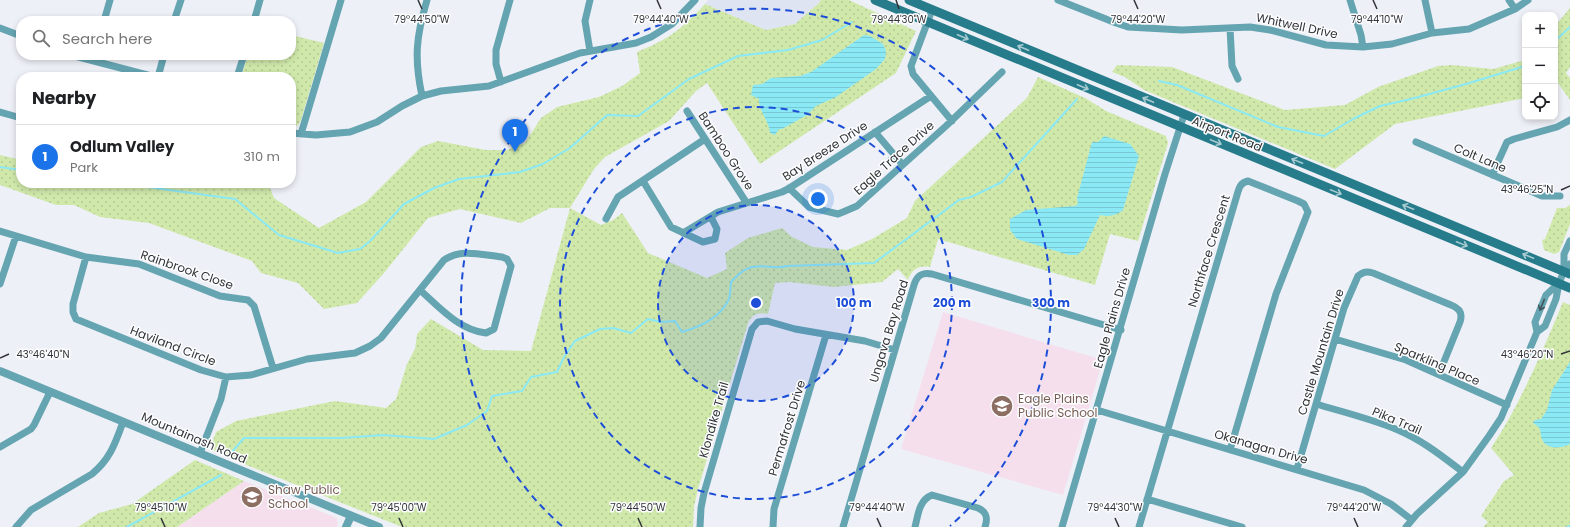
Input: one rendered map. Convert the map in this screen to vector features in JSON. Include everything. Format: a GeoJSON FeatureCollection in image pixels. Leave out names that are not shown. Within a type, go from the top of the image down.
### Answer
{"type":"FeatureCollection","features":[{"type":"Feature","properties":{"kind":"main road","name":"Airport Road"},"geometry":{"type":"LineString","coordinates":[[875,0],[1570,288]]}},
{"type":"Feature","properties":{"kind":"main road","name":"Airport Road"},"geometry":{"type":"LineString","coordinates":[[909,0],[1184,114],[1568,270]]}},
{"type":"Feature","properties":{"kind":"street"},"geometry":{"type":"LineString","coordinates":[[105,16],[110,0]]}},
{"type":"Feature","properties":{"kind":"street"},"geometry":{"type":"LineString","coordinates":[[176,16],[181,0]]}},
{"type":"Feature","properties":{"kind":"street"},"geometry":{"type":"LineString","coordinates":[[255,16],[260,0]]}},
{"type":"Feature","properties":{"kind":"street"},"geometry":{"type":"LineString","coordinates":[[301,134],[341,0]]}},
{"type":"Feature","properties":{"kind":"street"},"geometry":{"type":"LineString","coordinates":[[422,96],[416,55],[418,32],[427,0]]}},
{"type":"Feature","properties":{"kind":"street"},"geometry":{"type":"LineString","coordinates":[[501,82],[496,64],[496,50],[510,0]]}},
{"type":"Feature","properties":{"kind":"street"},"geometry":{"type":"LineString","coordinates":[[590,0],[585,21],[590,51]]}},
{"type":"Feature","properties":{"kind":"street"},"geometry":{"type":"LineString","coordinates":[[296,134],[332,135],[360,129],[377,122],[414,99],[422,96],[441,91],[482,88],[563,59],[590,51],[624,46],[651,37],[672,24],[695,0]]}},
{"type":"Feature","properties":{"kind":"street","name":"Whitwell Drive"},"geometry":{"type":"LineString","coordinates":[[1058,0],[1067,2],[1116,24],[1128,27],[1182,30],[1250,27],[1326,45],[1363,47],[1392,44],[1432,33],[1469,29],[1515,10],[1528,0]]}},
{"type":"Feature","properties":{"kind":"street"},"geometry":{"type":"LineString","coordinates":[[1350,0],[1361,35],[1363,47]]}},
{"type":"Feature","properties":{"kind":"street"},"geometry":{"type":"LineString","coordinates":[[1425,0],[1432,33]]}},
{"type":"Feature","properties":{"kind":"street"},"geometry":{"type":"LineString","coordinates":[[1509,0],[1515,10]]}},
{"type":"Feature","properties":{"kind":"street"},"geometry":{"type":"LineString","coordinates":[[932,10],[911,66],[913,74],[952,121]]}},
{"type":"Feature","properties":{"kind":"street"},"geometry":{"type":"LineString","coordinates":[[0,28],[16,34]]}},
{"type":"Feature","properties":{"kind":"street"},"geometry":{"type":"LineString","coordinates":[[1230,28],[1232,66],[1238,79]]}},
{"type":"Feature","properties":{"kind":"street"},"geometry":{"type":"LineString","coordinates":[[100,60],[140,72]]}},
{"type":"Feature","properties":{"kind":"street"},"geometry":{"type":"LineString","coordinates":[[159,72],[162,60]]}},
{"type":"Feature","properties":{"kind":"street"},"geometry":{"type":"LineString","coordinates":[[239,72],[242,60]]}},
{"type":"Feature","properties":{"kind":"street","name":"Eagle Trace Drive"},"geometry":{"type":"LineString","coordinates":[[789,188],[809,207],[834,213],[840,213],[860,204],[902,164],[952,121],[1002,72]]}},
{"type":"Feature","properties":{"kind":"street","name":"Bay Breeze Drive"},"geometry":{"type":"LineString","coordinates":[[684,233],[718,212],[782,192],[931,96]]}},
{"type":"Feature","properties":{"kind":"street","name":"Bamboo Grove"},"geometry":{"type":"LineString","coordinates":[[687,111],[746,202]]}},
{"type":"Feature","properties":{"kind":"street"},"geometry":{"type":"LineString","coordinates":[[0,112],[16,117]]}},
{"type":"Feature","properties":{"kind":"street","name":"Eagle Plains Drive"},"geometry":{"type":"LineString","coordinates":[[1062,527],[1184,114]]}},
{"type":"Feature","properties":{"kind":"street"},"geometry":{"type":"LineString","coordinates":[[1492,175],[1506,142],[1557,127],[1570,120]]}},
{"type":"Feature","properties":{"kind":"street"},"geometry":{"type":"LineString","coordinates":[[875,132],[902,164]]}},
{"type":"Feature","properties":{"kind":"street"},"geometry":{"type":"LineString","coordinates":[[606,219],[618,197],[705,139]]}},
{"type":"Feature","properties":{"kind":"street","name":"Colt Lane"},"geometry":{"type":"LineString","coordinates":[[1416,142],[1542,196],[1560,196]]}},
{"type":"Feature","properties":{"kind":"street"},"geometry":{"type":"LineString","coordinates":[[642,181],[671,227],[703,242],[715,239],[717,229],[711,217]]}},
{"type":"Feature","properties":{"kind":"street","name":"Northface Crescent"},"geometry":{"type":"LineString","coordinates":[[1167,431],[1237,195],[1243,182],[1248,181],[1304,204],[1308,212],[1276,294],[1230,450]]}},
{"type":"Feature","properties":{"kind":"street","name":"Rainbrook Close"},"geometry":{"type":"LineString","coordinates":[[0,231],[86,257],[139,264],[220,296],[248,300],[254,306],[273,368]]}},
{"type":"Feature","properties":{"kind":"street"},"geometry":{"type":"LineString","coordinates":[[0,284],[16,236]]}},
{"type":"Feature","properties":{"kind":"street"},"geometry":{"type":"LineString","coordinates":[[1538,332],[1535,322],[1546,295],[1559,283],[1568,270],[1564,254],[1570,241]]}},
{"type":"Feature","properties":{"kind":"street","name":"Haviland Circle"},"geometry":{"type":"LineString","coordinates":[[86,257],[73,304],[72,312],[76,319],[201,370],[226,378],[251,375],[307,359],[348,355],[370,346],[381,338],[444,260],[454,255],[466,253],[502,257],[507,259],[511,266],[496,325],[494,329],[486,333],[470,329],[460,324],[420,290]]}},
{"type":"Feature","properties":{"kind":"street","name":"Ungava Bay Road"},"geometry":{"type":"LineString","coordinates":[[843,527],[916,278],[921,274],[926,273],[1120,330]]}},
{"type":"Feature","properties":{"kind":"street","name":"Castle Mountain Drive"},"geometry":{"type":"LineString","coordinates":[[1297,469],[1344,308],[1358,276],[1362,273],[1373,273],[1451,305],[1459,310],[1461,319],[1439,374]]}},
{"type":"Feature","properties":{"kind":"street"},"geometry":{"type":"LineString","coordinates":[[1406,527],[1463,472],[1501,418],[1538,332],[1545,326],[1556,299],[1559,283]]}},
{"type":"Feature","properties":{"kind":"street","name":"Klondike Trail"},"geometry":{"type":"LineString","coordinates":[[700,527],[701,508],[704,493],[752,329],[758,322],[767,321],[795,329],[826,335]]}},
{"type":"Feature","properties":{"kind":"street"},"geometry":{"type":"LineString","coordinates":[[826,335],[865,342],[895,350]]}},
{"type":"Feature","properties":{"kind":"street","name":"Permafrost Drive"},"geometry":{"type":"LineString","coordinates":[[773,527],[774,509],[826,335]]}},
{"type":"Feature","properties":{"kind":"street","name":"Sparkling Place"},"geometry":{"type":"LineString","coordinates":[[1336,339],[1406,360],[1507,405]]}},
{"type":"Feature","properties":{"kind":"street","name":"Mountainash Road"},"geometry":{"type":"LineString","coordinates":[[0,371],[379,527]]}},
{"type":"Feature","properties":{"kind":"street"},"geometry":{"type":"LineString","coordinates":[[200,453],[218,407],[226,378]]}},
{"type":"Feature","properties":{"kind":"street"},"geometry":{"type":"LineString","coordinates":[[0,448],[31,429],[50,392]]}},
{"type":"Feature","properties":{"kind":"street","name":"Pika Trail"},"geometry":{"type":"LineString","coordinates":[[1316,404],[1374,421],[1398,430],[1425,445],[1463,472]]}},
{"type":"Feature","properties":{"kind":"street","name":"Okanagan Drive"},"geometry":{"type":"LineString","coordinates":[[1097,410],[1297,469],[1373,494],[1391,504],[1412,520]]}},
{"type":"Feature","properties":{"kind":"street"},"geometry":{"type":"LineString","coordinates":[[16,527],[31,510],[92,474],[100,467],[112,451],[123,422]]}},
{"type":"Feature","properties":{"kind":"street"},"geometry":{"type":"LineString","coordinates":[[1139,527],[1167,431]]}},
{"type":"Feature","properties":{"kind":"street"},"geometry":{"type":"LineString","coordinates":[[915,527],[923,501],[926,497],[932,495],[984,511],[987,519],[985,527]]}},
{"type":"Feature","properties":{"kind":"street"},"geometry":{"type":"LineString","coordinates":[[1147,499],[1242,527]]}},
{"type":"Feature","properties":{"kind":"street"},"geometry":{"type":"LineString","coordinates":[[346,527],[351,516]]}},
{"type":"Feature","properties":{"kind":"shaded area"},"geometry":{"type":"Polygon","coordinates":[[[708,0],[821,0],[795,24],[766,30],[705,4],[708,0]]]}},
{"type":"Feature","properties":{"kind":"shaded area","name":"Eagle Plains Public School"},"geometry":{"type":"Polygon","coordinates":[[[943,312],[1103,360],[1063,495],[901,449],[943,312]]]}},
{"type":"Feature","properties":{"kind":"shaded area","name":"Shaw Public School"},"geometry":{"type":"Polygon","coordinates":[[[244,481],[337,518],[337,527],[177,527],[244,481]]]}},
{"type":"Feature","properties":{"kind":"green space"},"geometry":{"type":"Polygon","coordinates":[[[821,0],[849,0],[916,31],[896,73],[760,164],[707,83],[696,91],[669,121],[605,157],[594,169],[570,208],[550,208],[521,223],[460,209],[428,218],[384,273],[357,303],[324,309],[298,283],[261,273],[252,261],[149,223],[100,217],[74,205],[56,205],[0,185],[0,155],[16,159],[16,188],[270,188],[274,198],[319,228],[366,202],[421,147],[438,141],[486,150],[507,150],[525,143],[541,118],[557,107],[599,97],[622,86],[640,73],[637,52],[667,38],[682,27],[705,4],[766,30],[795,24],[821,0]]]}},
{"type":"Feature","properties":{"kind":"green space"},"geometry":{"type":"Polygon","coordinates":[[[1570,8],[1570,67],[1566,73],[1570,78],[1570,100],[1558,83],[1558,22],[1570,8]]]}},
{"type":"Feature","properties":{"kind":"green space"},"geometry":{"type":"Polygon","coordinates":[[[296,36],[324,43],[301,120],[296,126],[296,72],[243,72],[246,60],[296,60],[296,36]]]}},
{"type":"Feature","properties":{"kind":"green space"},"geometry":{"type":"Polygon","coordinates":[[[1522,61],[1522,99],[1395,124],[1335,169],[1144,90],[1125,77],[1112,72],[1117,65],[1172,67],[1285,110],[1345,105],[1378,87],[1438,66],[1452,65],[1493,69],[1522,61]]]}},
{"type":"Feature","properties":{"kind":"green space"},"geometry":{"type":"Polygon","coordinates":[[[1038,77],[1085,98],[1106,111],[1166,136],[1168,143],[1138,241],[1110,234],[1095,285],[938,239],[930,267],[919,267],[912,273],[908,280],[898,269],[882,282],[834,287],[789,282],[775,283],[768,314],[756,314],[748,323],[698,489],[694,507],[693,527],[402,527],[249,466],[213,450],[211,446],[216,432],[236,421],[335,401],[386,408],[396,399],[407,364],[415,349],[417,334],[431,319],[483,350],[531,351],[570,208],[601,225],[613,220],[622,213],[648,253],[707,278],[727,269],[725,253],[748,238],[782,228],[792,237],[813,247],[847,250],[872,239],[907,218],[915,201],[1027,98],[1038,77]]]}},
{"type":"Feature","properties":{"kind":"green space"},"geometry":{"type":"Polygon","coordinates":[[[1570,205],[1570,224],[1559,252],[1554,254],[1544,250],[1542,240],[1545,239],[1557,208],[1565,208],[1570,205]]]}},
{"type":"Feature","properties":{"kind":"green space"},"geometry":{"type":"Polygon","coordinates":[[[1563,302],[1570,305],[1570,527],[1483,527],[1488,522],[1481,516],[1504,481],[1514,475],[1491,448],[1521,395],[1563,302]]]}},
{"type":"Feature","properties":{"kind":"green space"},"geometry":{"type":"Polygon","coordinates":[[[195,460],[244,481],[177,527],[78,527],[99,513],[132,504],[195,460]]]}},
{"type":"Feature","properties":{"kind":"water"},"geometry":{"type":"Polygon","coordinates":[[[864,35],[870,36],[883,44],[886,51],[885,59],[876,69],[836,97],[816,106],[807,115],[782,129],[779,129],[775,135],[770,133],[768,124],[760,107],[759,99],[751,95],[753,85],[762,84],[771,78],[800,76],[811,72],[864,35]]]}},
{"type":"Feature","properties":{"kind":"water"},"geometry":{"type":"Polygon","coordinates":[[[1104,136],[1130,144],[1139,156],[1123,210],[1112,216],[1100,215],[1084,249],[1077,255],[1069,255],[1017,239],[1010,230],[1010,219],[1026,210],[1075,206],[1078,204],[1077,198],[1092,142],[1098,142],[1104,136]]]}},
{"type":"Feature","properties":{"kind":"water"},"geometry":{"type":"Polygon","coordinates":[[[1570,362],[1570,444],[1559,448],[1554,448],[1544,443],[1539,428],[1533,423],[1535,420],[1541,419],[1547,410],[1552,390],[1570,362]]]}},
{"type":"Feature","properties":{"kind":"waterway"},"geometry":{"type":"LineString","coordinates":[[155,188],[235,199],[279,235],[338,253],[360,249],[370,241],[404,204],[434,188],[459,179],[520,172],[543,164],[570,148],[607,115],[638,116],[689,79],[738,56],[788,50],[822,40],[852,22]]}},
{"type":"Feature","properties":{"kind":"waterway"},"geometry":{"type":"LineString","coordinates":[[1558,38],[1570,27]]}},
{"type":"Feature","properties":{"kind":"waterway"},"geometry":{"type":"LineString","coordinates":[[1159,81],[1177,85],[1278,127],[1324,136],[1355,118],[1380,106],[1466,84],[1522,67]]}},
{"type":"Feature","properties":{"kind":"waterway"},"geometry":{"type":"LineString","coordinates":[[231,453],[244,438],[341,438],[383,435],[434,439],[467,425],[487,411],[492,396],[522,391],[531,377],[557,372],[564,357],[575,341],[600,329],[613,328],[631,333],[648,319],[661,322],[675,321],[682,332],[708,321],[724,307],[730,297],[731,282],[746,269],[758,266],[782,267],[874,263],[959,200],[971,197],[1002,182],[1077,99]]}},
{"type":"Feature","properties":{"kind":"waterway"},"geometry":{"type":"LineString","coordinates":[[0,167],[16,169]]}},
{"type":"Feature","properties":{"kind":"waterway"},"geometry":{"type":"LineString","coordinates":[[127,527],[221,475]]}},
{"type":"Feature","properties":{"kind":"place","name":"Odlum Valley"},"geometry":{"type":"Point","coordinates":[515,152]}},
{"type":"Feature","properties":{"kind":"place","name":"Eagle Plains Public School"},"geometry":{"type":"Point","coordinates":[1002,406]}},
{"type":"Feature","properties":{"kind":"place","name":"Shaw Public School"},"geometry":{"type":"Point","coordinates":[252,497]}}]}
